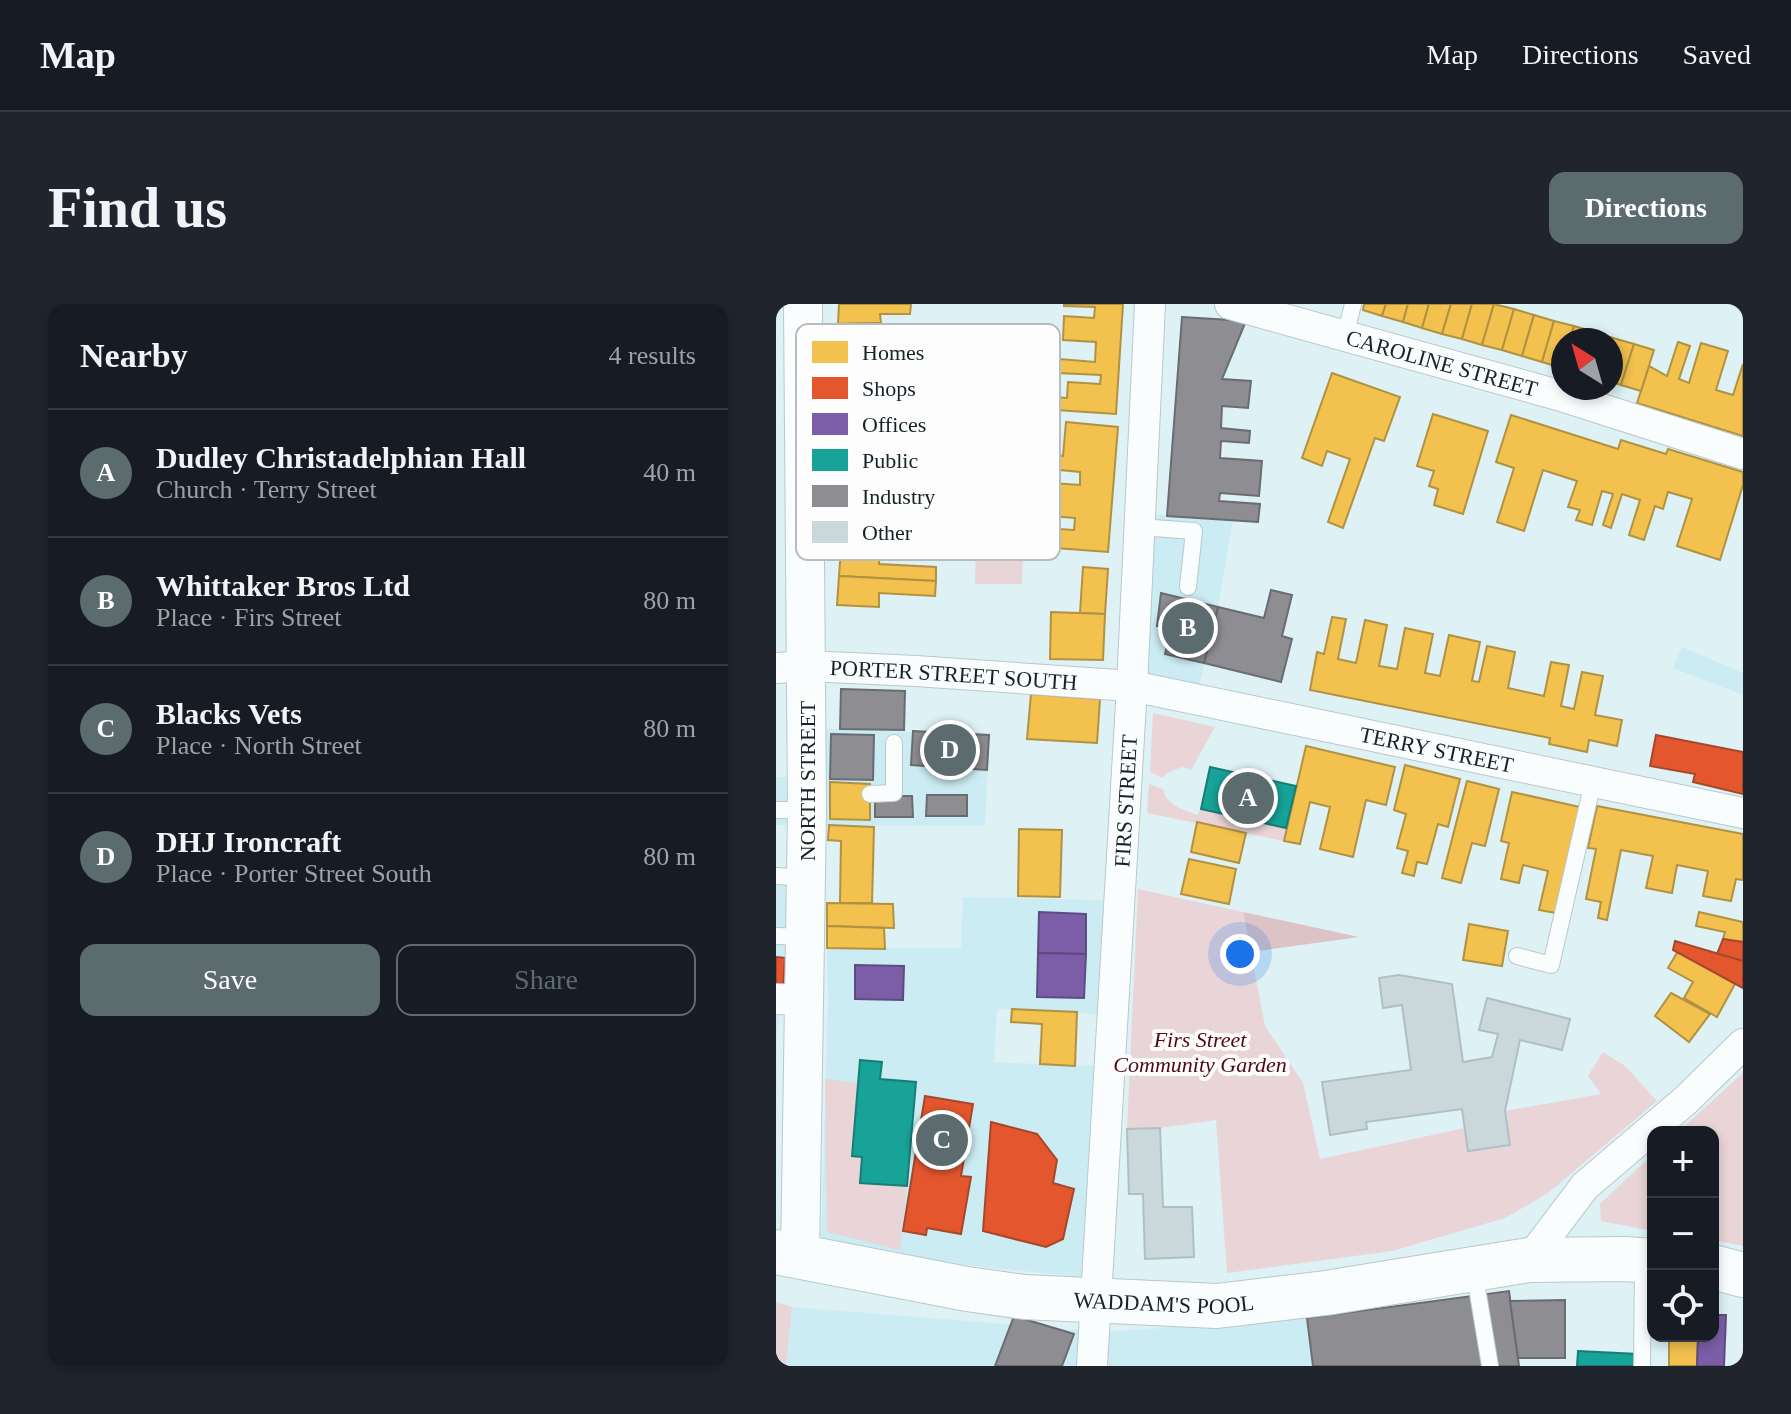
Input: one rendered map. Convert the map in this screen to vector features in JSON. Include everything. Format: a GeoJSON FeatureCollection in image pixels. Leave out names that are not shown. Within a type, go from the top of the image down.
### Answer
{"type":"FeatureCollection","features":[{"type":"Feature","properties":{"kind":"main road","name":"WADDAM'S POOL"},"geometry":{"type":"LineString","coordinates":[[788,1255],[1024,1297],[1097,1298],[1217,1306],[1326,1293],[1529,1260],[1647,1261]]}},
{"type":"Feature","properties":{"kind":"main road"},"geometry":{"type":"LineString","coordinates":[[1719,1269],[1743,1275]]}},
{"type":"Feature","properties":{"kind":"street","name":"NORTH STREET"},"geometry":{"type":"LineString","coordinates":[[802,324],[803,304]]}},
{"type":"Feature","properties":{"kind":"street","name":"FIRS STREET"},"geometry":{"type":"LineString","coordinates":[[1092,1366],[1132,686],[1150,304]]}},
{"type":"Feature","properties":{"kind":"street","name":"CAROLINE STREET"},"geometry":{"type":"LineString","coordinates":[[1230,304],[1558,395],[1743,454]]}},
{"type":"Feature","properties":{"kind":"street","name":"NORTH STREET"},"geometry":{"type":"LineString","coordinates":[[788,1255],[791,877],[802,802],[792,667],[796,535]]}},
{"type":"Feature","properties":{"kind":"street","name":"PORTER STREET SOUTH"},"geometry":{"type":"LineString","coordinates":[[792,667],[1072,680],[1132,686]]}},
{"type":"Feature","properties":{"kind":"street","name":"TERRY STREET"},"geometry":{"type":"LineString","coordinates":[[1132,686],[1743,813]]}},
{"type":"Feature","properties":{"kind":"street"},"geometry":{"type":"LineString","coordinates":[[1529,1260],[1585,1186],[1686,1100],[1743,1044]]}},
{"type":"Feature","properties":{"kind":"lane"},"geometry":{"type":"LineString","coordinates":[[1345,336],[1353,304]]}},
{"type":"Feature","properties":{"kind":"lane"},"geometry":{"type":"LineString","coordinates":[[1140,527],[1194,531],[1188,587]]}},
{"type":"Feature","properties":{"kind":"lane"},"geometry":{"type":"LineString","coordinates":[[870,794],[894,793],[894,743]]}},
{"type":"Feature","properties":{"kind":"lane"},"geometry":{"type":"LineString","coordinates":[[1517,956],[1551,965],[1593,782]]}},
{"type":"Feature","properties":{"kind":"lane"},"geometry":{"type":"LineString","coordinates":[[1474,1269],[1490,1366]]}},
{"type":"Feature","properties":{"kind":"lane"},"geometry":{"type":"LineString","coordinates":[[1642,1366],[1647,1270]]}},
{"type":"Feature","properties":{"kind":"shaded area"},"geometry":{"type":"Polygon","coordinates":[[[1140,513],[1233,520],[1218,607],[1196,699],[1132,686],[1140,513]]]}},
{"type":"Feature","properties":{"kind":"shaded area"},"geometry":{"type":"Polygon","coordinates":[[[1682,647],[1743,673],[1743,695],[1673,668],[1682,647]]]}},
{"type":"Feature","properties":{"kind":"shaded area"},"geometry":{"type":"Polygon","coordinates":[[[822,731],[989,735],[985,826],[776,825],[776,777],[807,777],[822,731]]]}},
{"type":"Feature","properties":{"kind":"shaded area"},"geometry":{"type":"Polygon","coordinates":[[[776,868],[807,878],[806,986],[783,987],[777,1036],[776,1180],[776,868]]]}},
{"type":"Feature","properties":{"kind":"shaded area"},"geometry":{"type":"Polygon","coordinates":[[[963,897],[1102,900],[1120,897],[1113,1015],[997,1009],[994,1062],[1075,1066],[1110,1064],[1104,1174],[1081,1277],[821,1250],[827,948],[961,948],[963,897]]]}},
{"type":"Feature","properties":{"kind":"shaded area"},"geometry":{"type":"Polygon","coordinates":[[[1243,912],[1359,937],[1251,952],[1243,912]]]}},
{"type":"Feature","properties":{"kind":"shaded area"},"geometry":{"type":"Polygon","coordinates":[[[1509,1291],[1519,1366],[786,1366],[792,1307],[1104,1332],[1307,1318],[1509,1291]]]}},
{"type":"Feature","properties":{"kind":"green space"},"geometry":{"type":"Polygon","coordinates":[[[976,560],[1023,560],[1022,584],[975,584],[976,560]]]}},
{"type":"Feature","properties":{"kind":"green space"},"geometry":{"type":"Polygon","coordinates":[[[1153,713],[1215,727],[1191,770],[1182,767],[1163,778],[1150,772],[1153,713]]]}},
{"type":"Feature","properties":{"kind":"green space"},"geometry":{"type":"Polygon","coordinates":[[[1149,784],[1163,789],[1176,806],[1197,815],[1201,809],[1286,828],[1284,841],[1147,813],[1149,784]]]}},
{"type":"Feature","properties":{"kind":"green space","name":"Firs Street Community Garden"},"geometry":{"type":"Polygon","coordinates":[[[1138,889],[1243,912],[1265,1026],[1303,1083],[1320,1159],[1465,1128],[1469,1151],[1509,1145],[1505,1111],[1601,1094],[1588,1076],[1603,1052],[1625,1066],[1657,1101],[1548,1193],[1505,1218],[1392,1251],[1227,1273],[1216,1120],[1127,1129],[1138,889]]]}},
{"type":"Feature","properties":{"kind":"green space"},"geometry":{"type":"Polygon","coordinates":[[[1743,1073],[1743,1246],[1719,1241],[1719,1126],[1685,1126],[1743,1073]]]}},
{"type":"Feature","properties":{"kind":"green space"},"geometry":{"type":"Polygon","coordinates":[[[825,1079],[858,1083],[852,1156],[862,1157],[860,1183],[907,1186],[900,1250],[827,1232],[825,1079]]]}},
{"type":"Feature","properties":{"kind":"green space"},"geometry":{"type":"Polygon","coordinates":[[[1647,1160],[1647,1230],[1601,1221],[1600,1204],[1647,1160]]]}},
{"type":"Feature","properties":{"kind":"green space"},"geometry":{"type":"Polygon","coordinates":[[[776,1302],[792,1307],[786,1366],[776,1366],[776,1302]]]}},
{"type":"Feature","properties":{"kind":"building: Homes"},"geometry":{"type":"Polygon","coordinates":[[[839,304],[911,304],[910,314],[880,314],[881,323],[838,324],[839,304]]]}},
{"type":"Feature","properties":{"kind":"building: Homes"},"geometry":{"type":"Polygon","coordinates":[[[1123,304],[1116,414],[1060,410],[1060,397],[1067,398],[1068,382],[1100,384],[1101,375],[1060,373],[1060,359],[1095,362],[1096,342],[1063,340],[1064,316],[1094,318],[1095,307],[1064,306],[1123,304]]]}},
{"type":"Feature","properties":{"kind":"building: Homes"},"geometry":{"type":"Polygon","coordinates":[[[1364,304],[1386,304],[1382,316],[1363,310],[1364,304]]]}},
{"type":"Feature","properties":{"kind":"building: Homes"},"geometry":{"type":"Polygon","coordinates":[[[1386,304],[1408,304],[1403,322],[1382,316],[1386,304]]]}},
{"type":"Feature","properties":{"kind":"building: Homes"},"geometry":{"type":"Polygon","coordinates":[[[1408,304],[1429,304],[1422,328],[1403,322],[1408,304]]]}},
{"type":"Feature","properties":{"kind":"building: Homes"},"geometry":{"type":"Polygon","coordinates":[[[1429,304],[1451,304],[1442,334],[1422,328],[1429,304]]]}},
{"type":"Feature","properties":{"kind":"building: Homes"},"geometry":{"type":"Polygon","coordinates":[[[1451,304],[1472,304],[1462,339],[1442,334],[1451,304]]]}},
{"type":"Feature","properties":{"kind":"building: Homes"},"geometry":{"type":"Polygon","coordinates":[[[1472,304],[1494,304],[1482,345],[1462,339],[1472,304]]]}},
{"type":"Feature","properties":{"kind":"building: Homes"},"geometry":{"type":"Polygon","coordinates":[[[1494,304],[1514,309],[1502,350],[1482,345],[1494,304]]]}},
{"type":"Feature","properties":{"kind":"building: Homes"},"geometry":{"type":"Polygon","coordinates":[[[1514,309],[1534,315],[1522,356],[1502,350],[1514,309]]]}},
{"type":"Feature","properties":{"kind":"building: Homes"},"geometry":{"type":"Polygon","coordinates":[[[1534,315],[1554,321],[1542,362],[1522,356],[1534,315]]]}},
{"type":"Feature","properties":{"kind":"building: Homes"},"geometry":{"type":"Polygon","coordinates":[[[1554,321],[1574,326],[1573,328],[1552,328],[1554,321]]]}},
{"type":"Feature","properties":{"kind":"building: Homes"},"geometry":{"type":"Polygon","coordinates":[[[1551,331],[1551,365],[1542,362],[1551,331]]]}},
{"type":"Feature","properties":{"kind":"building: Homes"},"geometry":{"type":"Polygon","coordinates":[[[1623,341],[1634,344],[1623,379],[1623,341]]]}},
{"type":"Feature","properties":{"kind":"building: Homes"},"geometry":{"type":"Polygon","coordinates":[[[1678,342],[1690,346],[1679,379],[1689,383],[1701,343],[1728,351],[1716,390],[1733,395],[1743,364],[1743,436],[1637,403],[1649,366],[1667,376],[1678,342]]]}},
{"type":"Feature","properties":{"kind":"building: Homes"},"geometry":{"type":"Polygon","coordinates":[[[1634,344],[1654,350],[1641,391],[1623,386],[1634,344]]]}},
{"type":"Feature","properties":{"kind":"building: Homes"},"geometry":{"type":"Polygon","coordinates":[[[1332,373],[1400,397],[1384,441],[1375,438],[1343,528],[1328,522],[1350,459],[1327,451],[1322,466],[1302,458],[1332,373]]]}},
{"type":"Feature","properties":{"kind":"building: Homes"},"geometry":{"type":"Polygon","coordinates":[[[1433,414],[1488,431],[1463,514],[1434,505],[1438,489],[1429,486],[1434,471],[1417,466],[1433,414]]]}},
{"type":"Feature","properties":{"kind":"building: Homes"},"geometry":{"type":"Polygon","coordinates":[[[1511,415],[1618,449],[1621,440],[1666,454],[1668,449],[1743,472],[1743,485],[1720,560],[1677,546],[1692,499],[1668,492],[1663,509],[1655,506],[1644,540],[1629,535],[1640,500],[1622,494],[1611,528],[1603,525],[1613,494],[1602,491],[1592,525],[1576,520],[1580,510],[1568,507],[1577,481],[1543,470],[1524,531],[1497,522],[1514,468],[1496,462],[1511,415]]]}},
{"type":"Feature","properties":{"kind":"building: Homes"},"geometry":{"type":"Polygon","coordinates":[[[1066,422],[1118,427],[1108,552],[1060,548],[1060,529],[1074,530],[1075,518],[1060,517],[1060,484],[1080,485],[1080,472],[1060,470],[1060,456],[1063,456],[1066,422]]]}},
{"type":"Feature","properties":{"kind":"building: Homes"},"geometry":{"type":"Polygon","coordinates":[[[840,560],[879,560],[879,564],[936,567],[936,581],[839,576],[840,560]]]}},
{"type":"Feature","properties":{"kind":"building: Homes"},"geometry":{"type":"Polygon","coordinates":[[[1083,567],[1108,569],[1105,614],[1080,613],[1083,567]]]}},
{"type":"Feature","properties":{"kind":"building: Homes"},"geometry":{"type":"Polygon","coordinates":[[[839,576],[936,581],[935,596],[879,593],[879,607],[837,605],[839,576]]]}},
{"type":"Feature","properties":{"kind":"building: Homes"},"geometry":{"type":"Polygon","coordinates":[[[1051,612],[1105,614],[1103,660],[1050,659],[1051,612]]]}},
{"type":"Feature","properties":{"kind":"building: Homes"},"geometry":{"type":"Polygon","coordinates":[[[1332,617],[1346,619],[1338,659],[1356,663],[1365,620],[1387,625],[1379,666],[1397,669],[1405,628],[1433,634],[1425,673],[1440,676],[1449,635],[1480,642],[1472,681],[1479,682],[1487,646],[1515,652],[1508,688],[1544,696],[1551,662],[1569,665],[1561,706],[1574,709],[1582,672],[1603,676],[1595,715],[1622,720],[1617,746],[1589,740],[1587,752],[1549,744],[1550,738],[1310,690],[1317,652],[1324,654],[1332,617]]]}},
{"type":"Feature","properties":{"kind":"building: Homes"},"geometry":{"type":"Polygon","coordinates":[[[1031,694],[1100,699],[1097,743],[1027,739],[1031,694]]]}},
{"type":"Feature","properties":{"kind":"building: Homes"},"geometry":{"type":"Polygon","coordinates":[[[1306,746],[1395,767],[1386,805],[1366,800],[1353,857],[1320,849],[1330,807],[1310,802],[1300,844],[1284,841],[1306,746]]]}},
{"type":"Feature","properties":{"kind":"building: Homes"},"geometry":{"type":"Polygon","coordinates":[[[1405,765],[1460,779],[1448,827],[1438,824],[1427,864],[1417,862],[1414,876],[1402,873],[1408,851],[1397,848],[1406,814],[1394,810],[1405,765]]]}},
{"type":"Feature","properties":{"kind":"building: Homes"},"geometry":{"type":"Polygon","coordinates":[[[1467,781],[1499,789],[1485,846],[1472,843],[1461,883],[1442,878],[1467,781]]]}},
{"type":"Feature","properties":{"kind":"building: Homes"},"geometry":{"type":"Polygon","coordinates":[[[830,782],[870,784],[870,820],[830,819],[830,782]]]}},
{"type":"Feature","properties":{"kind":"building: Homes"},"geometry":{"type":"Polygon","coordinates":[[[1512,792],[1580,807],[1556,913],[1539,910],[1548,871],[1523,865],[1519,883],[1501,879],[1509,843],[1501,841],[1512,792]]]}},
{"type":"Feature","properties":{"kind":"building: Homes"},"geometry":{"type":"Polygon","coordinates":[[[1597,806],[1743,834],[1743,880],[1736,879],[1731,901],[1703,896],[1708,871],[1677,865],[1672,893],[1646,888],[1653,856],[1621,850],[1607,920],[1598,918],[1601,902],[1586,899],[1596,849],[1588,848],[1597,806]]]}},
{"type":"Feature","properties":{"kind":"building: Homes"},"geometry":{"type":"Polygon","coordinates":[[[1197,822],[1246,833],[1239,863],[1191,852],[1197,822]]]}},
{"type":"Feature","properties":{"kind":"building: Homes"},"geometry":{"type":"Polygon","coordinates":[[[829,825],[874,827],[872,903],[840,903],[841,841],[828,840],[829,825]]]}},
{"type":"Feature","properties":{"kind":"building: Homes"},"geometry":{"type":"Polygon","coordinates":[[[1019,829],[1062,830],[1060,897],[1018,896],[1019,829]]]}},
{"type":"Feature","properties":{"kind":"building: Homes"},"geometry":{"type":"Polygon","coordinates":[[[1189,859],[1236,869],[1229,904],[1181,894],[1189,859]]]}},
{"type":"Feature","properties":{"kind":"building: Homes"},"geometry":{"type":"Polygon","coordinates":[[[827,903],[893,904],[894,928],[827,926],[827,903]]]}},
{"type":"Feature","properties":{"kind":"building: Homes"},"geometry":{"type":"Polygon","coordinates":[[[1699,912],[1743,922],[1743,942],[1723,939],[1725,932],[1696,926],[1699,912]]]}},
{"type":"Feature","properties":{"kind":"building: Homes"},"geometry":{"type":"Polygon","coordinates":[[[1469,924],[1508,931],[1502,966],[1463,960],[1469,924]]]}},
{"type":"Feature","properties":{"kind":"building: Homes"},"geometry":{"type":"Polygon","coordinates":[[[827,926],[884,928],[885,949],[827,948],[827,926]]]}},
{"type":"Feature","properties":{"kind":"building: Homes"},"geometry":{"type":"Polygon","coordinates":[[[1678,951],[1735,984],[1717,1017],[1684,998],[1693,982],[1668,968],[1678,951]]]}},
{"type":"Feature","properties":{"kind":"building: Homes"},"geometry":{"type":"Polygon","coordinates":[[[1671,993],[1710,1014],[1689,1042],[1655,1016],[1671,993]]]}},
{"type":"Feature","properties":{"kind":"building: Homes"},"geometry":{"type":"Polygon","coordinates":[[[1012,1009],[1077,1012],[1075,1066],[1040,1064],[1042,1024],[1011,1022],[1012,1009]]]}},
{"type":"Feature","properties":{"kind":"building: Homes"},"geometry":{"type":"Polygon","coordinates":[[[1669,1342],[1698,1342],[1697,1366],[1669,1366],[1669,1342]]]}},
{"type":"Feature","properties":{"kind":"building: Shops"},"geometry":{"type":"Polygon","coordinates":[[[1656,735],[1743,752],[1743,794],[1693,782],[1695,774],[1650,766],[1656,735]]]}},
{"type":"Feature","properties":{"kind":"building: Shops"},"geometry":{"type":"Polygon","coordinates":[[[1723,939],[1743,942],[1743,961],[1717,954],[1723,939]]]}},
{"type":"Feature","properties":{"kind":"building: Shops"},"geometry":{"type":"Polygon","coordinates":[[[1675,941],[1743,961],[1743,988],[1673,950],[1675,941]]]}},
{"type":"Feature","properties":{"kind":"building: Shops"},"geometry":{"type":"Polygon","coordinates":[[[776,957],[785,958],[783,987],[776,986],[776,957]]]}},
{"type":"Feature","properties":{"kind":"building: Shops"},"geometry":{"type":"Polygon","coordinates":[[[925,1096],[973,1104],[961,1176],[971,1177],[961,1234],[927,1228],[926,1235],[903,1231],[925,1096]]]}},
{"type":"Feature","properties":{"kind":"building: Shops"},"geometry":{"type":"Polygon","coordinates":[[[991,1122],[1037,1134],[1057,1160],[1053,1183],[1074,1189],[1063,1239],[1046,1247],[983,1231],[991,1122]]]}},
{"type":"Feature","properties":{"kind":"building: Offices"},"geometry":{"type":"Polygon","coordinates":[[[1039,912],[1086,914],[1086,954],[1038,953],[1039,912]]]}},
{"type":"Feature","properties":{"kind":"building: Offices"},"geometry":{"type":"Polygon","coordinates":[[[1038,953],[1086,954],[1084,998],[1037,997],[1038,953]]]}},
{"type":"Feature","properties":{"kind":"building: Offices"},"geometry":{"type":"Polygon","coordinates":[[[855,965],[904,966],[903,1000],[855,999],[855,965]]]}},
{"type":"Feature","properties":{"kind":"building: Offices"},"geometry":{"type":"Polygon","coordinates":[[[1719,1315],[1726,1315],[1724,1366],[1697,1366],[1698,1342],[1719,1342],[1719,1315]]]}},
{"type":"Feature","properties":{"kind":"building: Public"},"geometry":{"type":"Polygon","coordinates":[[[1210,767],[1296,786],[1286,828],[1201,809],[1210,767]]]}},
{"type":"Feature","properties":{"kind":"building: Public"},"geometry":{"type":"Polygon","coordinates":[[[860,1060],[882,1062],[880,1079],[916,1082],[907,1186],[860,1183],[862,1157],[852,1156],[860,1060]]]}},
{"type":"Feature","properties":{"kind":"building: Public"},"geometry":{"type":"Polygon","coordinates":[[[1578,1351],[1638,1354],[1638,1366],[1577,1366],[1578,1351]]]}},
{"type":"Feature","properties":{"kind":"building: Industry"},"geometry":{"type":"Polygon","coordinates":[[[1182,317],[1246,321],[1222,379],[1251,381],[1248,408],[1222,406],[1221,428],[1250,431],[1249,443],[1221,441],[1220,458],[1262,461],[1259,496],[1220,493],[1219,501],[1260,504],[1258,522],[1167,516],[1182,317]]]}},
{"type":"Feature","properties":{"kind":"building: Industry"},"geometry":{"type":"Polygon","coordinates":[[[1271,590],[1292,595],[1282,636],[1292,639],[1281,682],[1204,663],[1218,607],[1264,618],[1271,590]]]}},
{"type":"Feature","properties":{"kind":"building: Industry"},"geometry":{"type":"Polygon","coordinates":[[[1161,593],[1218,607],[1204,663],[1165,654],[1171,630],[1157,626],[1161,593]]]}},
{"type":"Feature","properties":{"kind":"building: Industry"},"geometry":{"type":"Polygon","coordinates":[[[841,689],[905,691],[904,730],[840,729],[841,689]]]}},
{"type":"Feature","properties":{"kind":"building: Industry"},"geometry":{"type":"Polygon","coordinates":[[[913,731],[989,735],[987,770],[911,765],[913,731]]]}},
{"type":"Feature","properties":{"kind":"building: Industry"},"geometry":{"type":"Polygon","coordinates":[[[831,734],[874,735],[873,780],[830,779],[831,734]]]}},
{"type":"Feature","properties":{"kind":"building: Industry"},"geometry":{"type":"Polygon","coordinates":[[[927,795],[967,795],[967,816],[926,816],[927,795]]]}},
{"type":"Feature","properties":{"kind":"building: Industry"},"geometry":{"type":"Polygon","coordinates":[[[875,796],[912,796],[913,817],[875,817],[875,796]]]}},
{"type":"Feature","properties":{"kind":"building: Industry"},"geometry":{"type":"Polygon","coordinates":[[[1509,1291],[1519,1366],[1313,1366],[1307,1318],[1509,1291]]]}},
{"type":"Feature","properties":{"kind":"building: Industry"},"geometry":{"type":"Polygon","coordinates":[[[1565,1300],[1565,1358],[1518,1358],[1510,1301],[1565,1300]]]}},
{"type":"Feature","properties":{"kind":"building: Industry"},"geometry":{"type":"Polygon","coordinates":[[[1014,1316],[1074,1334],[1062,1366],[995,1366],[1014,1316]]]}},
{"type":"Feature","properties":{"kind":"building: Other"},"geometry":{"type":"Polygon","coordinates":[[[1399,975],[1452,984],[1463,1062],[1492,1057],[1498,1034],[1479,1030],[1487,998],[1570,1019],[1562,1050],[1520,1040],[1505,1111],[1510,1145],[1468,1151],[1462,1109],[1366,1122],[1367,1129],[1330,1135],[1322,1082],[1411,1070],[1402,1005],[1383,1008],[1379,978],[1399,975]]]}},
{"type":"Feature","properties":{"kind":"building: Other"},"geometry":{"type":"Polygon","coordinates":[[[1160,1128],[1163,1207],[1192,1207],[1194,1257],[1145,1259],[1143,1194],[1129,1194],[1127,1129],[1160,1128]]]}},
{"type":"Feature","properties":{"kind":"place","name":"Whittaker Bros Ltd"},"geometry":{"type":"Point","coordinates":[1188,628]}},
{"type":"Feature","properties":{"kind":"place","name":"DHJ Ironcraft"},"geometry":{"type":"Point","coordinates":[950,750]}},
{"type":"Feature","properties":{"kind":"place","name":"Dudley Christadelphian Hall"},"geometry":{"type":"Point","coordinates":[1248,798]}},
{"type":"Feature","properties":{"kind":"place","name":"Blacks Vets"},"geometry":{"type":"Point","coordinates":[942,1140]}}]}
